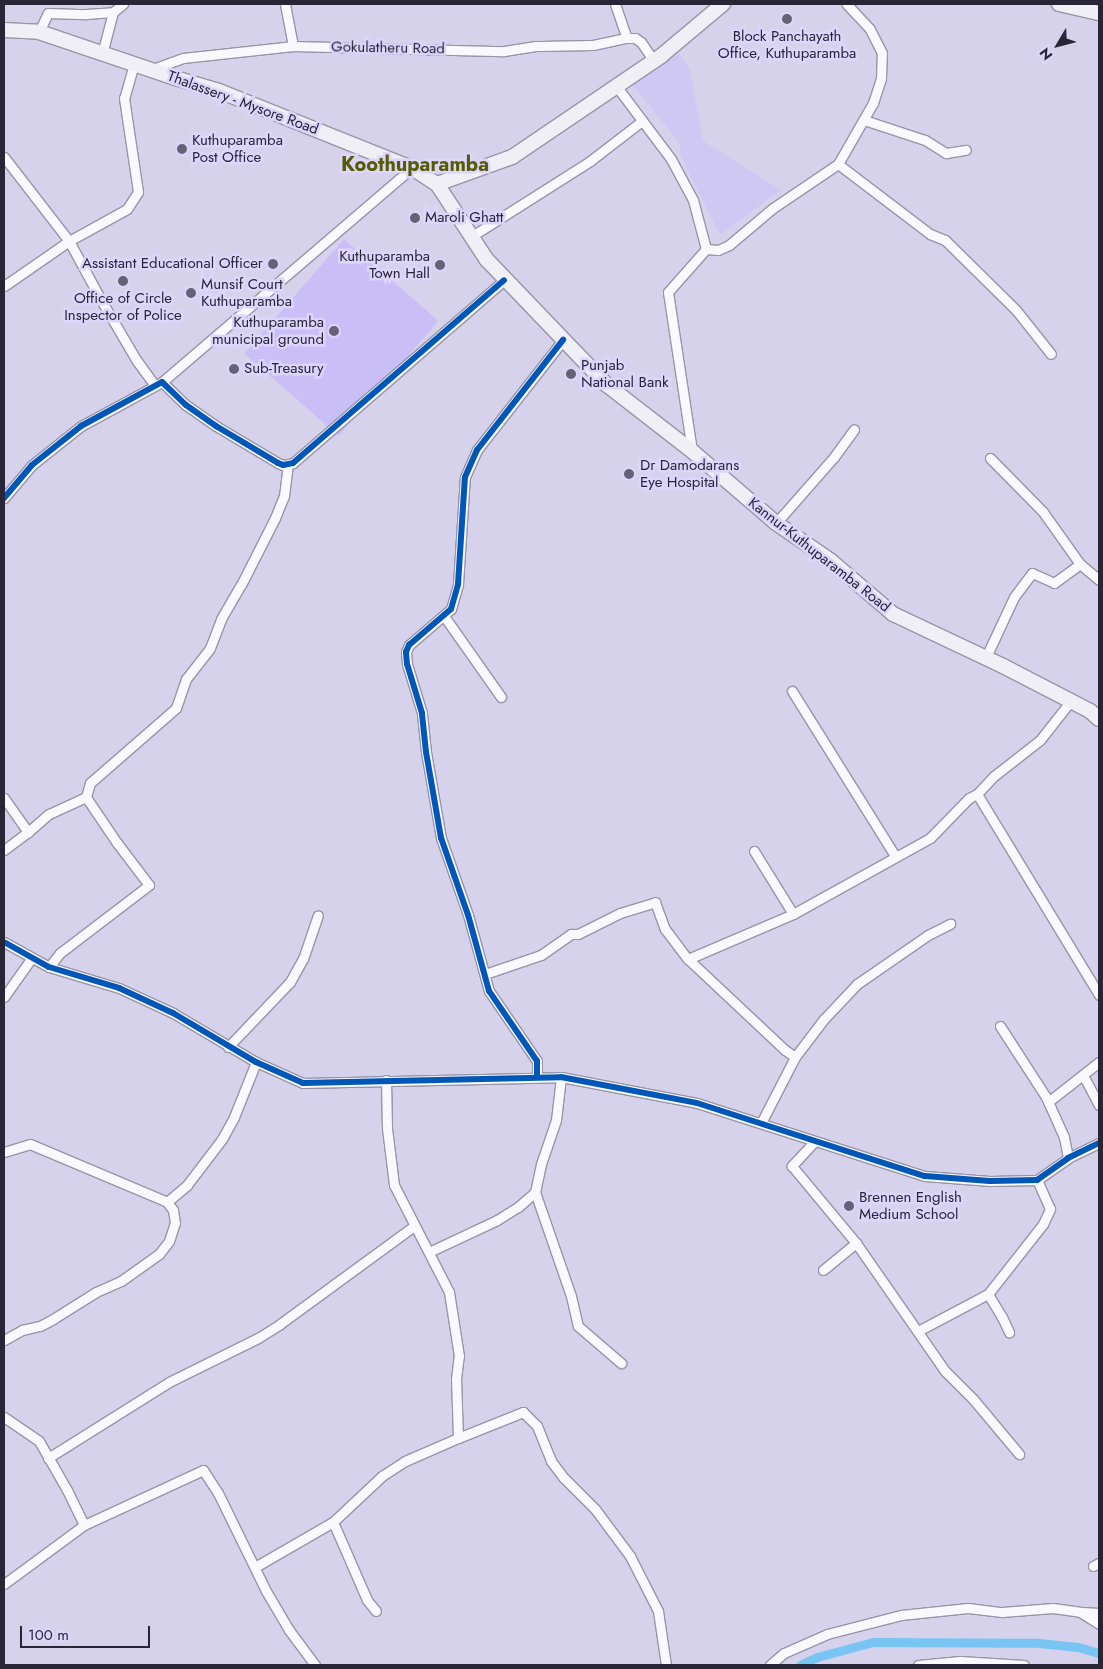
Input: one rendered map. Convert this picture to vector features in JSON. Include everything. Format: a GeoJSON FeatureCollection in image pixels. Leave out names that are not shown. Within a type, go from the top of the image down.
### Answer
{"type":"FeatureCollection","features":[{"type":"Feature","properties":{"kind":"main road"},"geometry":{"type":"LineString","coordinates":[[436,184],[512,157],[654,61],[723,4]]}},
{"type":"Feature","properties":{"kind":"main road"},"geometry":{"type":"LineString","coordinates":[[1059,4],[1099,13]]}},
{"type":"Feature","properties":{"kind":"main road","name":"Thalassery - Mysore Road"},"geometry":{"type":"LineString","coordinates":[[4,30],[39,32],[150,70],[219,91],[412,168],[436,184]]}},
{"type":"Feature","properties":{"kind":"main road","name":"Kannur-Kuthuparamba Road"},"geometry":{"type":"LineString","coordinates":[[436,184],[487,260],[504,280],[608,385],[692,451],[776,523],[831,561],[893,614],[1090,711],[1099,718]]}},
{"type":"Feature","properties":{"kind":"street"},"geometry":{"type":"LineString","coordinates":[[39,32],[48,13],[86,14],[113,12],[123,4]]}},
{"type":"Feature","properties":{"kind":"street"},"geometry":{"type":"LineString","coordinates":[[285,4],[293,46]]}},
{"type":"Feature","properties":{"kind":"street"},"geometry":{"type":"LineString","coordinates":[[615,4],[628,38],[635,38],[641,42],[654,61]]}},
{"type":"Feature","properties":{"kind":"street"},"geometry":{"type":"LineString","coordinates":[[706,249],[718,250],[729,245],[774,208],[838,164],[864,120],[873,104],[881,78],[882,53],[869,28],[847,4]]}},
{"type":"Feature","properties":{"kind":"street"},"geometry":{"type":"LineString","coordinates":[[102,54],[113,12]]}},
{"type":"Feature","properties":{"kind":"street","name":"Gokulatheru Road"},"geometry":{"type":"LineString","coordinates":[[150,70],[183,58],[293,46],[504,51],[536,46],[593,46],[628,38]]}},
{"type":"Feature","properties":{"kind":"street"},"geometry":{"type":"LineString","coordinates":[[4,286],[69,241],[128,209],[138,192],[124,98],[134,64]]}},
{"type":"Feature","properties":{"kind":"street"},"geometry":{"type":"LineString","coordinates":[[617,87],[671,159],[693,200],[706,249]]}},
{"type":"Feature","properties":{"kind":"street"},"geometry":{"type":"LineString","coordinates":[[864,120],[925,140],[946,153],[966,150]]}},
{"type":"Feature","properties":{"kind":"street"},"geometry":{"type":"LineString","coordinates":[[472,236],[590,161],[642,121]]}},
{"type":"Feature","properties":{"kind":"street"},"geometry":{"type":"LineString","coordinates":[[4,157],[69,241],[119,330],[158,383],[216,426],[278,463],[288,465],[298,459],[504,280]]}},
{"type":"Feature","properties":{"kind":"street"},"geometry":{"type":"LineString","coordinates":[[838,164],[930,234],[945,240],[1016,310],[1051,354]]}},
{"type":"Feature","properties":{"kind":"street"},"geometry":{"type":"LineString","coordinates":[[4,498],[32,465],[81,426],[158,383],[412,168]]}},
{"type":"Feature","properties":{"kind":"street"},"geometry":{"type":"LineString","coordinates":[[692,451],[668,292],[706,249]]}},
{"type":"Feature","properties":{"kind":"street"},"geometry":{"type":"LineString","coordinates":[[537,1076],[537,1061],[489,991],[468,915],[441,838],[426,752],[422,713],[407,664],[406,652],[409,644],[451,609],[458,584],[465,477],[478,450],[563,340]]}},
{"type":"Feature","properties":{"kind":"street"},"geometry":{"type":"LineString","coordinates":[[776,523],[834,457],[854,429]]}},
{"type":"Feature","properties":{"kind":"street"},"geometry":{"type":"LineString","coordinates":[[990,458],[1043,512],[1080,564],[1099,580]]}},
{"type":"Feature","properties":{"kind":"street"},"geometry":{"type":"LineString","coordinates":[[49,967],[60,953],[149,885],[117,844],[86,797],[90,783],[176,708],[186,678],[210,648],[221,618],[241,585],[275,518],[284,496],[288,465]]}},
{"type":"Feature","properties":{"kind":"street"},"geometry":{"type":"LineString","coordinates":[[985,659],[1014,596],[1032,573],[1054,584],[1080,564]]}},
{"type":"Feature","properties":{"kind":"street"},"geometry":{"type":"LineString","coordinates":[[444,616],[501,697]]}},
{"type":"Feature","properties":{"kind":"street"},"geometry":{"type":"LineString","coordinates":[[792,691],[895,856]]}},
{"type":"Feature","properties":{"kind":"street"},"geometry":{"type":"LineString","coordinates":[[688,958],[794,914],[930,838],[969,798],[977,794],[994,776],[1040,740],[1070,702]]}},
{"type":"Feature","properties":{"kind":"street"},"geometry":{"type":"LineString","coordinates":[[977,794],[1099,995]]}},
{"type":"Feature","properties":{"kind":"street"},"geometry":{"type":"LineString","coordinates":[[4,850],[49,814],[86,797]]}},
{"type":"Feature","properties":{"kind":"street"},"geometry":{"type":"LineString","coordinates":[[4,798],[28,832]]}},
{"type":"Feature","properties":{"kind":"street"},"geometry":{"type":"LineString","coordinates":[[754,852],[794,914]]}},
{"type":"Feature","properties":{"kind":"street"},"geometry":{"type":"LineString","coordinates":[[485,974],[541,954],[570,934],[578,934],[620,913],[655,902],[666,929],[688,958],[778,1044],[795,1057]]}},
{"type":"Feature","properties":{"kind":"street"},"geometry":{"type":"LineString","coordinates":[[228,1047],[290,982],[304,959],[318,915]]}},
{"type":"Feature","properties":{"kind":"street"},"geometry":{"type":"LineString","coordinates":[[761,1123],[795,1057],[824,1019],[856,984],[928,935],[950,924]]}},
{"type":"Feature","properties":{"kind":"street"},"geometry":{"type":"LineString","coordinates":[[4,942],[31,959],[49,967],[119,988],[173,1013],[228,1047],[303,1084],[386,1080],[561,1077],[697,1103],[925,1176],[990,1181],[1038,1180],[1068,1158],[1099,1143]]}},
{"type":"Feature","properties":{"kind":"street"},"geometry":{"type":"LineString","coordinates":[[4,997],[31,959]]}},
{"type":"Feature","properties":{"kind":"street"},"geometry":{"type":"LineString","coordinates":[[1000,1026],[1048,1102],[1064,1137],[1068,1158]]}},
{"type":"Feature","properties":{"kind":"street"},"geometry":{"type":"LineString","coordinates":[[167,1202],[187,1185],[222,1139],[234,1117],[256,1062]]}},
{"type":"Feature","properties":{"kind":"street"},"geometry":{"type":"LineString","coordinates":[[1048,1102],[1099,1062]]}},
{"type":"Feature","properties":{"kind":"street"},"geometry":{"type":"LineString","coordinates":[[1083,1075],[1099,1105]]}},
{"type":"Feature","properties":{"kind":"street"},"geometry":{"type":"LineString","coordinates":[[561,1077],[556,1120],[541,1164],[535,1192],[571,1296],[578,1326],[622,1363]]}},
{"type":"Feature","properties":{"kind":"street"},"geometry":{"type":"LineString","coordinates":[[386,1080],[387,1128],[394,1185],[449,1292],[456,1324],[459,1356],[456,1379],[458,1438]]}},
{"type":"Feature","properties":{"kind":"street"},"geometry":{"type":"LineString","coordinates":[[814,1142],[792,1166],[856,1243],[945,1372],[974,1399],[1019,1454]]}},
{"type":"Feature","properties":{"kind":"street"},"geometry":{"type":"LineString","coordinates":[[4,1152],[30,1144],[167,1202],[173,1210],[175,1223],[169,1241],[159,1254],[121,1281],[96,1292],[46,1323],[22,1330],[4,1340]]}},
{"type":"Feature","properties":{"kind":"street"},"geometry":{"type":"LineString","coordinates":[[918,1331],[988,1294],[1043,1224],[1050,1209],[1038,1180]]}},
{"type":"Feature","properties":{"kind":"street"},"geometry":{"type":"LineString","coordinates":[[429,1252],[497,1220],[518,1207],[535,1192]]}},
{"type":"Feature","properties":{"kind":"street"},"geometry":{"type":"LineString","coordinates":[[48,1458],[170,1382],[258,1338],[414,1226]]}},
{"type":"Feature","properties":{"kind":"street"},"geometry":{"type":"LineString","coordinates":[[823,1270],[856,1243]]}},
{"type":"Feature","properties":{"kind":"street"},"geometry":{"type":"LineString","coordinates":[[988,1294],[1002,1317],[1008,1332]]}},
{"type":"Feature","properties":{"kind":"street"},"geometry":{"type":"LineString","coordinates":[[255,1568],[333,1522],[382,1476],[405,1461],[523,1412],[537,1426],[551,1461],[564,1478],[595,1508],[630,1556],[658,1611],[666,1665]]}},
{"type":"Feature","properties":{"kind":"street"},"geometry":{"type":"LineString","coordinates":[[4,1417],[39,1441],[67,1490],[84,1525]]}},
{"type":"Feature","properties":{"kind":"street"},"geometry":{"type":"LineString","coordinates":[[4,1584],[84,1525],[203,1470],[218,1493],[255,1568],[289,1630],[315,1665]]}},
{"type":"Feature","properties":{"kind":"street"},"geometry":{"type":"LineString","coordinates":[[333,1522],[367,1600],[376,1611]]}},
{"type":"Feature","properties":{"kind":"street"},"geometry":{"type":"LineString","coordinates":[[770,1665],[784,1653],[827,1634],[901,1615],[968,1608],[1002,1612],[1053,1608],[1099,1614]]}},
{"type":"Feature","properties":{"kind":"street"},"geometry":{"type":"LineString","coordinates":[[1080,1612],[1099,1624]]}},
{"type":"Feature","properties":{"kind":"street"},"geometry":{"type":"LineString","coordinates":[[918,1665],[960,1661],[1024,1665]]}},
{"type":"Feature","properties":{"kind":"shaded area"},"geometry":{"type":"Polygon","coordinates":[[[679,53],[690,70],[703,141],[781,190],[720,235],[679,153],[681,145],[632,84],[679,53]]]}},
{"type":"Feature","properties":{"kind":"shaded area","name":"Kuthuparamba municipal ground"},"geometry":{"type":"Polygon","coordinates":[[[344,239],[438,321],[339,436],[244,354],[344,239]]]}},
{"type":"Feature","properties":{"kind":"waterway"},"geometry":{"type":"LineString","coordinates":[[800,1665],[817,1657],[873,1642],[1039,1643],[1078,1647],[1099,1653]]}},
{"type":"Feature","properties":{"kind":"cycle path"},"geometry":{"type":"LineString","coordinates":[[4,498],[32,465],[81,426],[162,382],[186,405],[216,426],[278,463],[283,465],[293,463],[504,280]]}},
{"type":"Feature","properties":{"kind":"cycle path"},"geometry":{"type":"LineString","coordinates":[[537,1076],[537,1061],[489,991],[468,915],[441,838],[426,752],[422,713],[407,664],[406,652],[409,645],[451,609],[458,584],[465,477],[477,450],[563,340]]}},
{"type":"Feature","properties":{"kind":"cycle path"},"geometry":{"type":"LineString","coordinates":[[4,942],[49,967],[119,988],[173,1013],[256,1062],[303,1083],[561,1077],[697,1103],[925,1176],[990,1181],[1037,1180],[1068,1158],[1099,1143]]}},
{"type":"Feature","properties":{"kind":"place","name":"Block Panchayath Office, Kuthuparamba"},"geometry":{"type":"Point","coordinates":[787,19]}},
{"type":"Feature","properties":{"kind":"place","name":"Kuthuparamba Post Office"},"geometry":{"type":"Point","coordinates":[182,149]}},
{"type":"Feature","properties":{"kind":"place","name":"Maroli Ghatt"},"geometry":{"type":"Point","coordinates":[415,218]}},
{"type":"Feature","properties":{"kind":"place","name":"Assistant Educational Officer"},"geometry":{"type":"Point","coordinates":[273,264]}},
{"type":"Feature","properties":{"kind":"place","name":"Kuthuparamba Town Hall"},"geometry":{"type":"Point","coordinates":[440,265]}},
{"type":"Feature","properties":{"kind":"place","name":"Office of Circle Inspector of Police"},"geometry":{"type":"Point","coordinates":[123,281]}},
{"type":"Feature","properties":{"kind":"place","name":"Munsif Court Kuthuparamba"},"geometry":{"type":"Point","coordinates":[191,293]}},
{"type":"Feature","properties":{"kind":"place","name":"Kuthuparamba municipal ground"},"geometry":{"type":"Point","coordinates":[334,331]}},
{"type":"Feature","properties":{"kind":"place","name":"Sub-Treasury"},"geometry":{"type":"Point","coordinates":[234,369]}},
{"type":"Feature","properties":{"kind":"place","name":"Punjab National Bank"},"geometry":{"type":"Point","coordinates":[571,374]}},
{"type":"Feature","properties":{"kind":"place","name":"Dr Damodarans Eye Hospital"},"geometry":{"type":"Point","coordinates":[629,474]}},
{"type":"Feature","properties":{"kind":"place","name":"Brennen English Medium School"},"geometry":{"type":"Point","coordinates":[849,1206]}},
{"type":"Feature","properties":{"kind":"district","name":"Koothuparamba"},"geometry":{"type":"Point","coordinates":[415,164]}}]}
